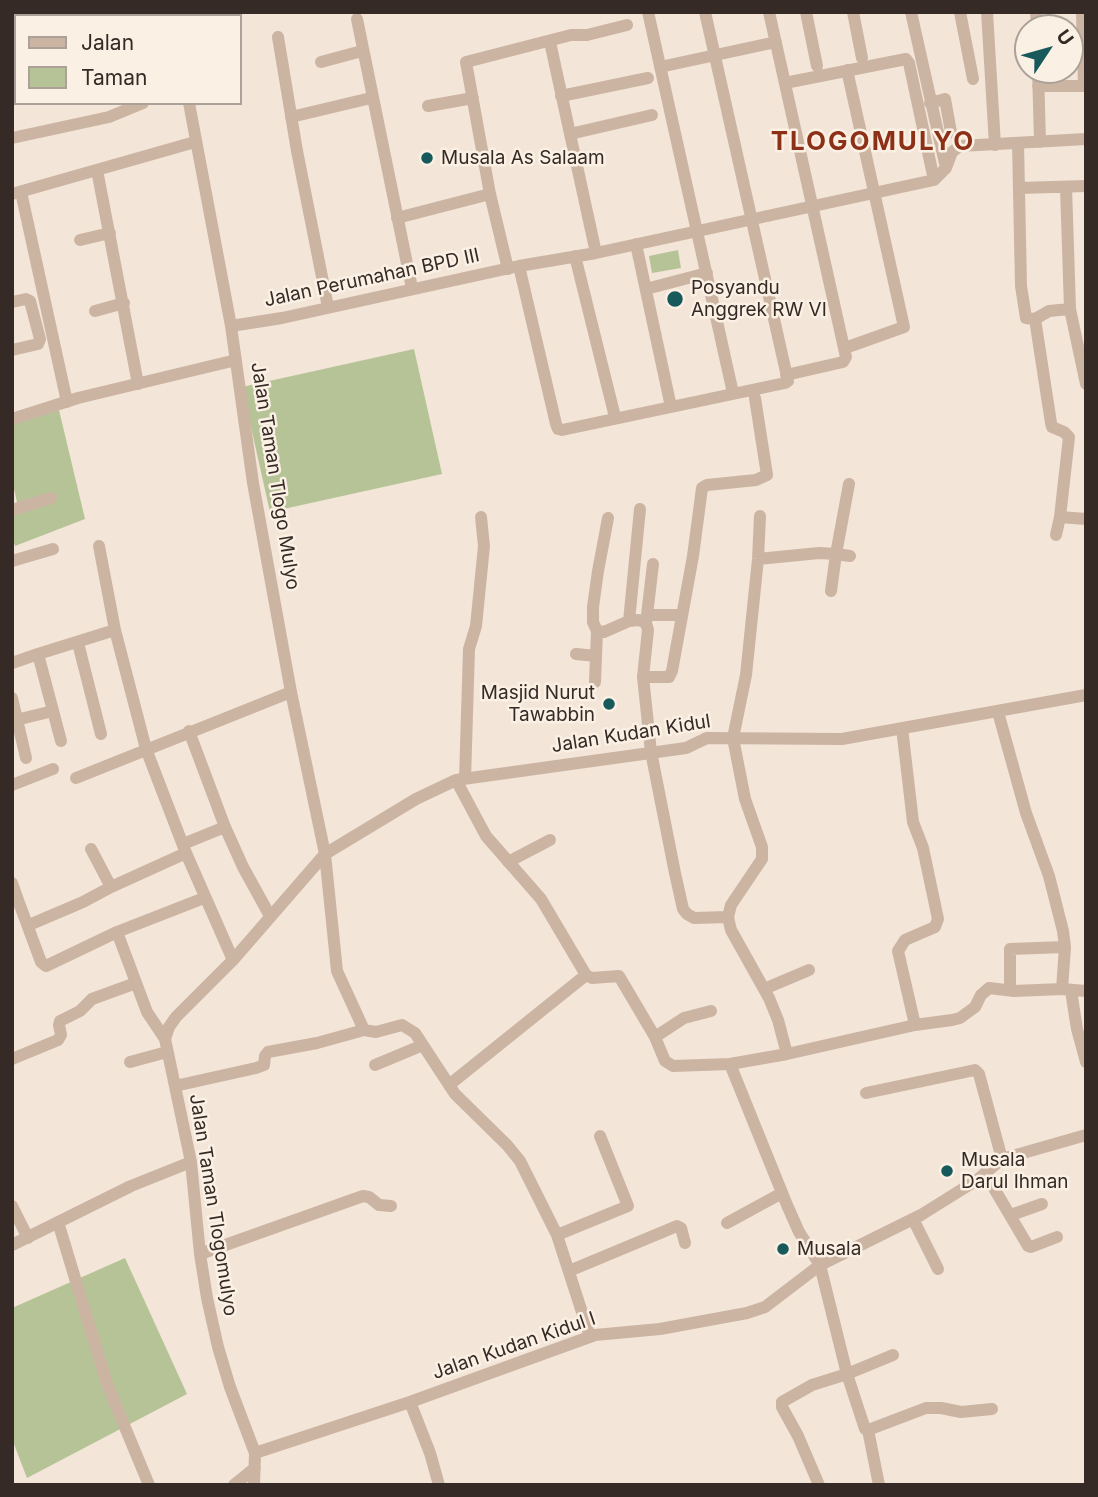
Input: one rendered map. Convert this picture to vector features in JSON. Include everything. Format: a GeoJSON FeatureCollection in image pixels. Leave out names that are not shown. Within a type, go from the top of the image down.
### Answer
{"type":"FeatureCollection","features":[{"type":"Feature","properties":{"kind":"street"},"geometry":{"type":"LineString","coordinates":[[648,12],[733,393]]}},
{"type":"Feature","properties":{"kind":"street"},"geometry":{"type":"LineString","coordinates":[[627,25],[587,35],[571,35],[466,62],[490,194],[514,267],[556,424],[558,429],[562,430],[788,381],[705,12]]}},
{"type":"Feature","properties":{"kind":"street"},"geometry":{"type":"LineString","coordinates":[[769,12],[845,348],[843,362],[786,375]]}},
{"type":"Feature","properties":{"kind":"street"},"geometry":{"type":"LineString","coordinates":[[806,12],[817,66]]}},
{"type":"Feature","properties":{"kind":"street"},"geometry":{"type":"LineString","coordinates":[[853,12],[862,58]]}},
{"type":"Feature","properties":{"kind":"street"},"geometry":{"type":"LineString","coordinates":[[911,12],[946,168]]}},
{"type":"Feature","properties":{"kind":"street"},"geometry":{"type":"LineString","coordinates":[[960,12],[973,79]]}},
{"type":"Feature","properties":{"kind":"street"},"geometry":{"type":"LineString","coordinates":[[987,12],[995,145]]}},
{"type":"Feature","properties":{"kind":"street"},"geometry":{"type":"LineString","coordinates":[[1040,142],[1038,86],[1085,86],[1082,12]]}},
{"type":"Feature","properties":{"kind":"street"},"geometry":{"type":"LineString","coordinates":[[357,19],[371,98],[412,288]]}},
{"type":"Feature","properties":{"kind":"street"},"geometry":{"type":"LineString","coordinates":[[278,37],[328,307]]}},
{"type":"Feature","properties":{"kind":"street"},"geometry":{"type":"LineString","coordinates":[[550,42],[596,253]]}},
{"type":"Feature","properties":{"kind":"street"},"geometry":{"type":"LineString","coordinates":[[660,67],[776,42]]}},
{"type":"Feature","properties":{"kind":"street"},"geometry":{"type":"LineString","coordinates":[[321,62],[362,51]]}},
{"type":"Feature","properties":{"kind":"street"},"geometry":{"type":"LineString","coordinates":[[785,83],[902,58],[909,63],[934,180]]}},
{"type":"Feature","properties":{"kind":"street"},"geometry":{"type":"LineString","coordinates":[[845,348],[904,327],[847,70]]}},
{"type":"Feature","properties":{"kind":"street"},"geometry":{"type":"LineString","coordinates":[[561,96],[648,78]]}},
{"type":"Feature","properties":{"kind":"street"},"geometry":{"type":"LineString","coordinates":[[291,117],[371,98]]}},
{"type":"Feature","properties":{"kind":"street"},"geometry":{"type":"LineString","coordinates":[[428,106],[473,98]]}},
{"type":"Feature","properties":{"kind":"street"},"geometry":{"type":"LineString","coordinates":[[930,103],[944,99],[951,132]]}},
{"type":"Feature","properties":{"kind":"street"},"geometry":{"type":"LineString","coordinates":[[12,138],[109,117],[138,105]]}},
{"type":"Feature","properties":{"kind":"street","name":"Jalan Taman Tlogo Mulyo"},"geometry":{"type":"LineString","coordinates":[[189,105],[232,326],[253,482],[291,692],[325,854]]}},
{"type":"Feature","properties":{"kind":"street"},"geometry":{"type":"LineString","coordinates":[[570,134],[652,115]]}},
{"type":"Feature","properties":{"kind":"street"},"geometry":{"type":"LineString","coordinates":[[934,180],[946,168],[956,148],[1086,139]]}},
{"type":"Feature","properties":{"kind":"street"},"geometry":{"type":"LineString","coordinates":[[67,402],[17,193],[195,142]]}},
{"type":"Feature","properties":{"kind":"street"},"geometry":{"type":"LineString","coordinates":[[1018,143],[1022,306],[1030,319],[1052,427],[1069,437],[1056,535]]}},
{"type":"Feature","properties":{"kind":"street"},"geometry":{"type":"LineString","coordinates":[[97,170],[138,384]]}},
{"type":"Feature","properties":{"kind":"street","name":"Jalan Perumahan BPD III"},"geometry":{"type":"LineString","coordinates":[[232,326],[282,318],[514,267],[596,253],[934,180]]}},
{"type":"Feature","properties":{"kind":"street"},"geometry":{"type":"LineString","coordinates":[[1019,188],[1086,186]]}},
{"type":"Feature","properties":{"kind":"street"},"geometry":{"type":"LineString","coordinates":[[1066,187],[1071,307],[1082,345],[1086,384]]}},
{"type":"Feature","properties":{"kind":"street"},"geometry":{"type":"LineString","coordinates":[[397,218],[490,194]]}},
{"type":"Feature","properties":{"kind":"street"},"geometry":{"type":"LineString","coordinates":[[80,240],[110,233]]}},
{"type":"Feature","properties":{"kind":"street"},"geometry":{"type":"LineString","coordinates":[[636,244],[668,407]]}},
{"type":"Feature","properties":{"kind":"street"},"geometry":{"type":"LineString","coordinates":[[575,256],[615,417]]}},
{"type":"Feature","properties":{"kind":"street"},"geometry":{"type":"LineString","coordinates":[[646,289],[706,273]]}},
{"type":"Feature","properties":{"kind":"street"},"geometry":{"type":"LineString","coordinates":[[12,302],[26,299],[30,301],[40,339],[38,344],[12,350]]}},
{"type":"Feature","properties":{"kind":"street"},"geometry":{"type":"LineString","coordinates":[[1030,319],[1049,311],[1086,302]]}},
{"type":"Feature","properties":{"kind":"street"},"geometry":{"type":"LineString","coordinates":[[95,312],[124,303]]}},
{"type":"Feature","properties":{"kind":"street"},"geometry":{"type":"LineString","coordinates":[[12,419],[67,402],[236,360]]}},
{"type":"Feature","properties":{"kind":"street"},"geometry":{"type":"LineString","coordinates":[[643,677],[671,675],[693,556],[701,491],[707,485],[756,480],[765,477],[767,473],[755,398]]}},
{"type":"Feature","properties":{"kind":"street"},"geometry":{"type":"LineString","coordinates":[[831,591],[849,484]]}},
{"type":"Feature","properties":{"kind":"street"},"geometry":{"type":"LineString","coordinates":[[12,510],[51,498]]}},
{"type":"Feature","properties":{"kind":"street"},"geometry":{"type":"LineString","coordinates":[[629,621],[640,509]]}},
{"type":"Feature","properties":{"kind":"street"},"geometry":{"type":"LineString","coordinates":[[760,516],[746,675],[733,738],[745,799],[762,847],[762,859],[731,905],[728,917],[731,930],[778,1020],[787,1054]]}},
{"type":"Feature","properties":{"kind":"street"},"geometry":{"type":"LineString","coordinates":[[481,517],[484,546],[476,626],[469,649],[460,780],[480,827],[541,899],[586,975],[593,978],[619,976],[665,1061],[673,1066],[730,1064],[960,1017],[975,1007],[981,995],[989,988],[1086,991]]}},
{"type":"Feature","properties":{"kind":"street"},"geometry":{"type":"LineString","coordinates":[[1060,517],[1086,519]]}},
{"type":"Feature","properties":{"kind":"street"},"geometry":{"type":"LineString","coordinates":[[595,681],[597,631],[593,622],[593,607],[600,552],[608,518]]}},
{"type":"Feature","properties":{"kind":"street"},"geometry":{"type":"LineString","coordinates":[[99,546],[115,630],[146,749],[204,898],[233,960]]}},
{"type":"Feature","properties":{"kind":"street"},"geometry":{"type":"LineString","coordinates":[[12,561],[54,549]]}},
{"type":"Feature","properties":{"kind":"street"},"geometry":{"type":"LineString","coordinates":[[758,559],[819,552],[850,556]]}},
{"type":"Feature","properties":{"kind":"street"},"geometry":{"type":"LineString","coordinates":[[653,564],[643,677],[651,752],[683,909],[694,918],[728,917]]}},
{"type":"Feature","properties":{"kind":"street"},"geometry":{"type":"LineString","coordinates":[[597,631],[614,629],[629,621],[682,615]]}},
{"type":"Feature","properties":{"kind":"street"},"geometry":{"type":"LineString","coordinates":[[12,663],[115,630]]}},
{"type":"Feature","properties":{"kind":"street"},"geometry":{"type":"LineString","coordinates":[[78,643],[101,734]]}},
{"type":"Feature","properties":{"kind":"street"},"geometry":{"type":"LineString","coordinates":[[38,654],[61,741]]}},
{"type":"Feature","properties":{"kind":"street"},"geometry":{"type":"LineString","coordinates":[[576,654],[596,656]]}},
{"type":"Feature","properties":{"kind":"street"},"geometry":{"type":"LineString","coordinates":[[76,778],[291,692]]}},
{"type":"Feature","properties":{"kind":"street","name":"Jalan Kudan Kidul"},"geometry":{"type":"LineString","coordinates":[[325,854],[416,799],[460,780],[686,748],[707,738],[826,740],[902,729],[1086,695]]}},
{"type":"Feature","properties":{"kind":"street"},"geometry":{"type":"LineString","coordinates":[[12,698],[17,744],[26,758]]}},
{"type":"Feature","properties":{"kind":"street"},"geometry":{"type":"LineString","coordinates":[[16,720],[53,710]]}},
{"type":"Feature","properties":{"kind":"street"},"geometry":{"type":"LineString","coordinates":[[998,712],[1026,813],[1049,876],[1063,931],[1066,990],[1086,1062]]}},
{"type":"Feature","properties":{"kind":"street"},"geometry":{"type":"LineString","coordinates":[[902,729],[913,822],[923,848],[938,919],[935,927],[905,940],[898,951],[915,1025]]}},
{"type":"Feature","properties":{"kind":"street"},"geometry":{"type":"LineString","coordinates":[[189,731],[225,827],[270,916]]}},
{"type":"Feature","properties":{"kind":"street"},"geometry":{"type":"LineString","coordinates":[[12,785],[54,769]]}},
{"type":"Feature","properties":{"kind":"street"},"geometry":{"type":"LineString","coordinates":[[29,925],[83,902],[225,827]]}},
{"type":"Feature","properties":{"kind":"street"},"geometry":{"type":"LineString","coordinates":[[508,862],[550,840]]}},
{"type":"Feature","properties":{"kind":"street"},"geometry":{"type":"LineString","coordinates":[[91,849],[111,887]]}},
{"type":"Feature","properties":{"kind":"street"},"geometry":{"type":"LineString","coordinates":[[166,1045],[169,1027],[176,1017],[233,960],[325,854]]}},
{"type":"Feature","properties":{"kind":"street"},"geometry":{"type":"LineString","coordinates":[[325,854],[337,971],[363,1030]]}},
{"type":"Feature","properties":{"kind":"street"},"geometry":{"type":"LineString","coordinates":[[12,883],[15,901],[29,925],[41,962],[46,966],[117,932],[204,898]]}},
{"type":"Feature","properties":{"kind":"street"},"geometry":{"type":"LineString","coordinates":[[117,932],[146,1012],[166,1045]]}},
{"type":"Feature","properties":{"kind":"street"},"geometry":{"type":"LineString","coordinates":[[1010,989],[1010,949],[1065,947]]}},
{"type":"Feature","properties":{"kind":"street"},"geometry":{"type":"LineString","coordinates":[[764,989],[809,970]]}},
{"type":"Feature","properties":{"kind":"street"},"geometry":{"type":"LineString","coordinates":[[449,1085],[586,975]]}},
{"type":"Feature","properties":{"kind":"street"},"geometry":{"type":"LineString","coordinates":[[12,1059],[58,1040],[61,1035],[60,1021],[80,1011],[92,999],[135,983]]}},
{"type":"Feature","properties":{"kind":"street"},"geometry":{"type":"LineString","coordinates":[[654,1037],[684,1018],[711,1012]]}},
{"type":"Feature","properties":{"kind":"street"},"geometry":{"type":"LineString","coordinates":[[175,1086],[256,1068],[264,1065],[268,1052],[317,1043],[363,1030],[376,1032],[402,1025],[415,1033],[455,1094],[520,1161],[556,1235],[590,1337]]}},
{"type":"Feature","properties":{"kind":"street"},"geometry":{"type":"LineString","coordinates":[[130,1062],[166,1045]]}},
{"type":"Feature","properties":{"kind":"street","name":"Jalan Taman Tlogomulyo"},"geometry":{"type":"LineString","coordinates":[[166,1045],[191,1162],[200,1254],[218,1347],[255,1454],[254,1485]]}},
{"type":"Feature","properties":{"kind":"street"},"geometry":{"type":"LineString","coordinates":[[376,1065],[423,1045]]}},
{"type":"Feature","properties":{"kind":"street"},"geometry":{"type":"LineString","coordinates":[[730,1064],[799,1232],[820,1265],[847,1374],[865,1429],[868,1430],[879,1485]]}},
{"type":"Feature","properties":{"kind":"street"},"geometry":{"type":"LineString","coordinates":[[866,1093],[975,1070],[979,1074],[1002,1159],[1086,1135]]}},
{"type":"Feature","properties":{"kind":"street"},"geometry":{"type":"LineString","coordinates":[[556,1235],[628,1206],[600,1136]]}},
{"type":"Feature","properties":{"kind":"street","name":"Jalan Kudan Kidul I"},"geometry":{"type":"LineString","coordinates":[[255,1454],[590,1337],[660,1329],[747,1313],[774,1302],[820,1265],[913,1219],[985,1173],[1002,1159]]}},
{"type":"Feature","properties":{"kind":"street"},"geometry":{"type":"LineString","coordinates":[[12,1245],[131,1186],[191,1162]]}},
{"type":"Feature","properties":{"kind":"street"},"geometry":{"type":"LineString","coordinates":[[985,1173],[1028,1246],[1057,1237]]}},
{"type":"Feature","properties":{"kind":"street"},"geometry":{"type":"LineString","coordinates":[[727,1223],[782,1193]]}},
{"type":"Feature","properties":{"kind":"street"},"geometry":{"type":"LineString","coordinates":[[200,1254],[363,1196],[369,1196],[379,1205],[391,1206]]}},
{"type":"Feature","properties":{"kind":"street"},"geometry":{"type":"LineString","coordinates":[[1011,1215],[1042,1205]]}},
{"type":"Feature","properties":{"kind":"street"},"geometry":{"type":"LineString","coordinates":[[12,1206],[28,1238]]}},
{"type":"Feature","properties":{"kind":"street"},"geometry":{"type":"LineString","coordinates":[[913,1219],[938,1269]]}},
{"type":"Feature","properties":{"kind":"street"},"geometry":{"type":"LineString","coordinates":[[58,1222],[107,1384],[149,1485]]}},
{"type":"Feature","properties":{"kind":"street"},"geometry":{"type":"LineString","coordinates":[[569,1271],[677,1226],[681,1227],[685,1243]]}},
{"type":"Feature","properties":{"kind":"street"},"geometry":{"type":"LineString","coordinates":[[819,1485],[782,1402],[812,1385],[893,1355]]}},
{"type":"Feature","properties":{"kind":"street"},"geometry":{"type":"LineString","coordinates":[[410,1402],[439,1485]]}},
{"type":"Feature","properties":{"kind":"street"},"geometry":{"type":"LineString","coordinates":[[868,1430],[926,1408],[961,1412],[992,1409]]}},
{"type":"Feature","properties":{"kind":"street"},"geometry":{"type":"LineString","coordinates":[[234,1485],[256,1468]]}},
{"type":"Feature","properties":{"kind":"green space"},"geometry":{"type":"Polygon","coordinates":[[[678,250],[681,268],[652,273],[649,256],[678,250]]]}},
{"type":"Feature","properties":{"kind":"green space"},"geometry":{"type":"Polygon","coordinates":[[[414,349],[442,474],[270,512],[242,387],[414,349]]]}},
{"type":"Feature","properties":{"kind":"green space"},"geometry":{"type":"Polygon","coordinates":[[[59,410],[85,519],[15,546],[12,537],[12,513],[19,511],[12,480],[12,424],[59,410]]]}},
{"type":"Feature","properties":{"kind":"green space"},"geometry":{"type":"Polygon","coordinates":[[[125,1258],[187,1394],[27,1478],[12,1439],[12,1308],[125,1258]]]}},
{"type":"Feature","properties":{"kind":"place","name":"Musala As Salaam"},"geometry":{"type":"Point","coordinates":[427,158]}},
{"type":"Feature","properties":{"kind":"place","name":"Posyandu Anggrek RW VI"},"geometry":{"type":"Point","coordinates":[675,299]}},
{"type":"Feature","properties":{"kind":"place","name":"Masjid Nurut Tawabbin"},"geometry":{"type":"Point","coordinates":[609,704]}},
{"type":"Feature","properties":{"kind":"place","name":"Musala Darul Ihman"},"geometry":{"type":"Point","coordinates":[947,1171]}},
{"type":"Feature","properties":{"kind":"place","name":"Musala"},"geometry":{"type":"Point","coordinates":[783,1249]}},
{"type":"Feature","properties":{"kind":"district","name":"TLOGOMULYO"},"geometry":{"type":"Point","coordinates":[873,142]}}]}
